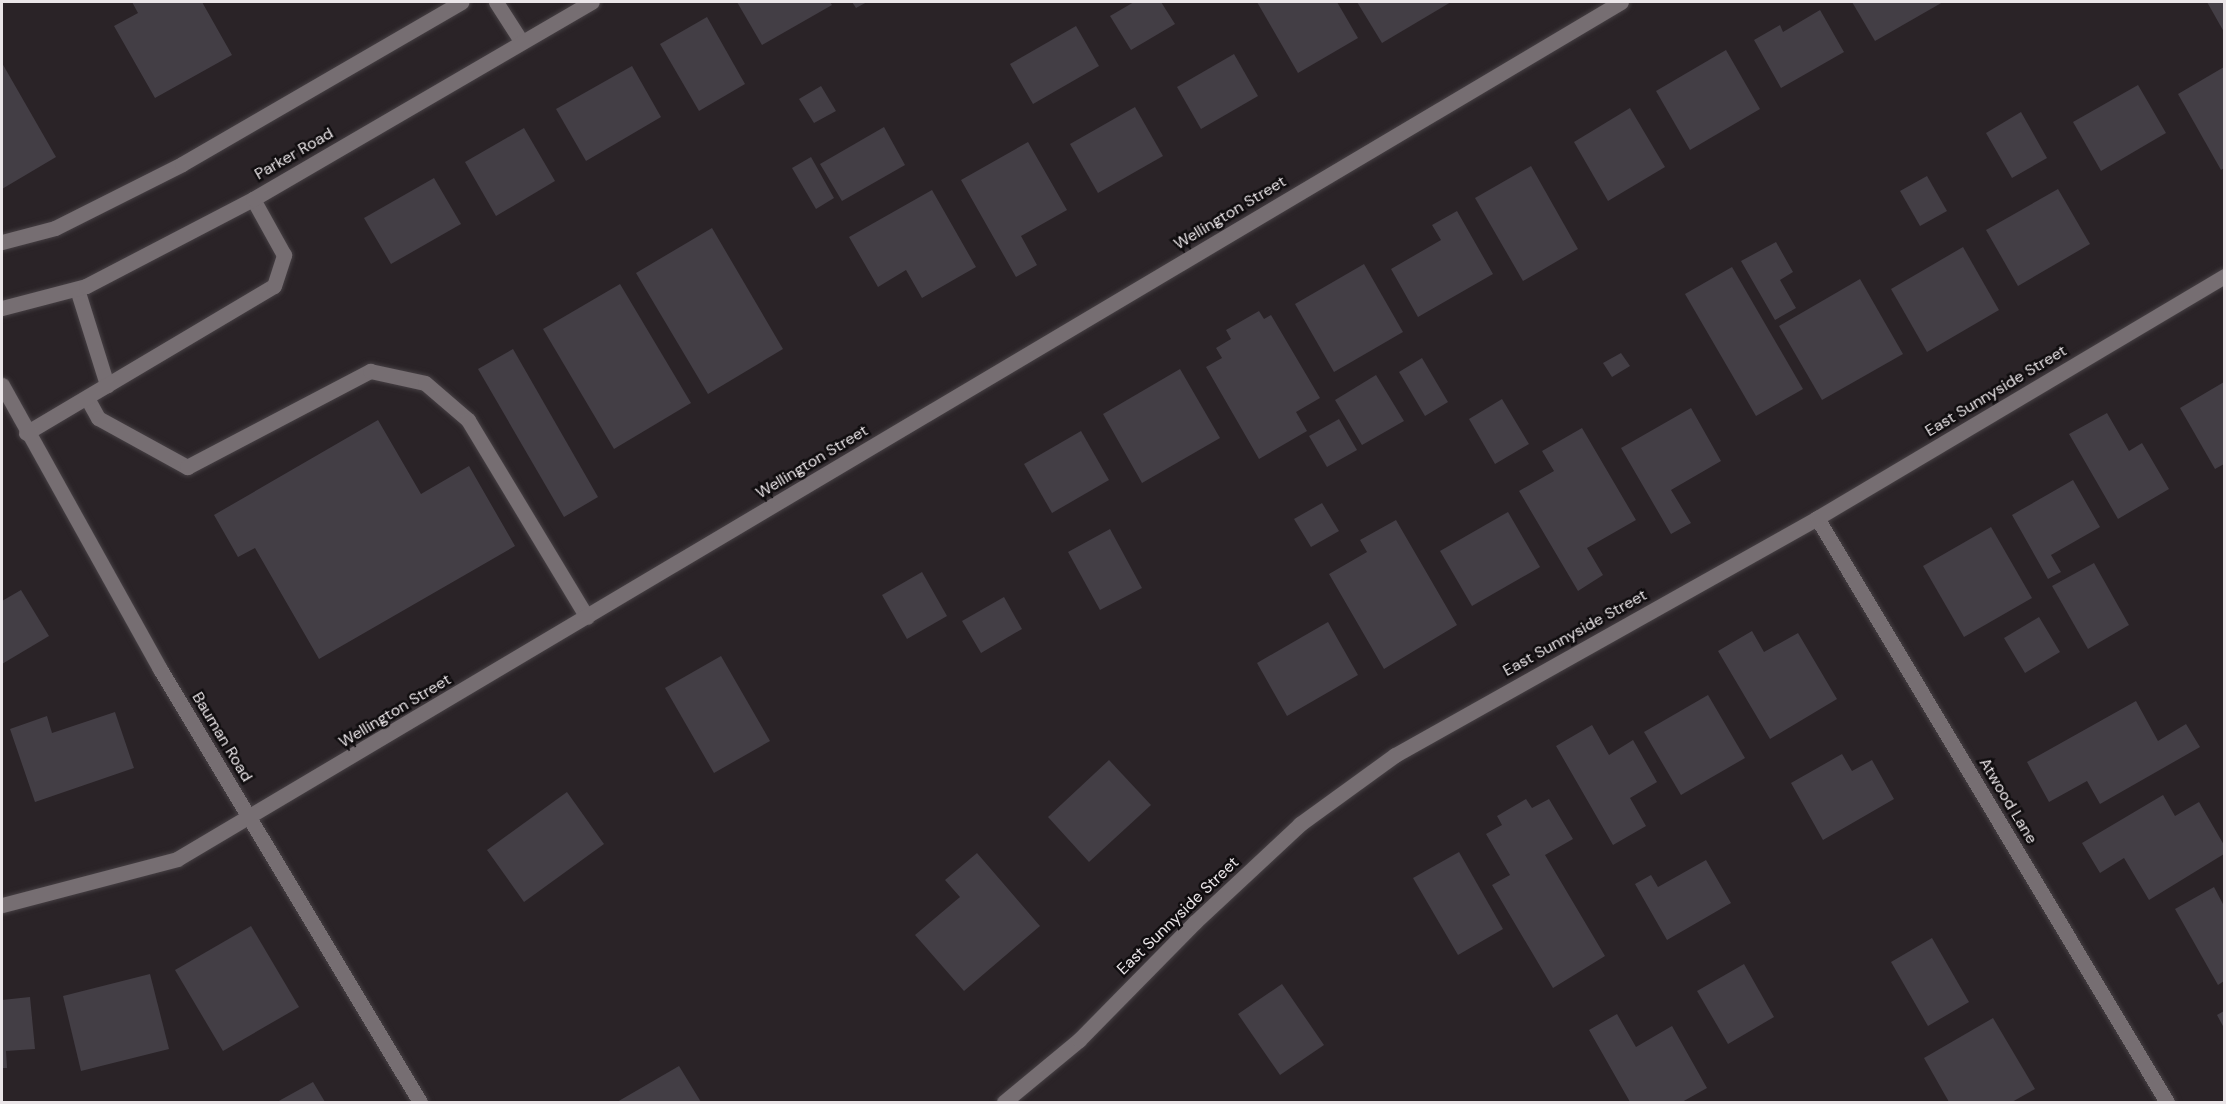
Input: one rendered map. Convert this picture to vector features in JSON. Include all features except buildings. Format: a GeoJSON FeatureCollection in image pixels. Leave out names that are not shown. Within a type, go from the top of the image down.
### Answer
{"type":"FeatureCollection","features":[{"type":"Feature","properties":{"kind":"street"},"geometry":{"type":"LineString","coordinates":[[2,242],[55,228],[182,164],[461,2]]}},
{"type":"Feature","properties":{"kind":"street"},"geometry":{"type":"LineString","coordinates":[[496,2],[521,41]]}},
{"type":"Feature","properties":{"kind":"street","name":"Parker Road"},"geometry":{"type":"LineString","coordinates":[[2,308],[77,289],[253,198],[592,2]]}},
{"type":"Feature","properties":{"kind":"street","name":"Wellington Street"},"geometry":{"type":"LineString","coordinates":[[2,905],[177,859],[1621,2]]}},
{"type":"Feature","properties":{"kind":"street"},"geometry":{"type":"LineString","coordinates":[[26,433],[274,286],[284,255],[253,198]]}},
{"type":"Feature","properties":{"kind":"street","name":"East Sunnyside Street"},"geometry":{"type":"LineString","coordinates":[[1004,1102],[1079,1040],[1195,922],[1300,824],[1395,755],[1817,518],[2224,276]]}},
{"type":"Feature","properties":{"kind":"street"},"geometry":{"type":"LineString","coordinates":[[77,289],[107,385]]}},
{"type":"Feature","properties":{"kind":"street"},"geometry":{"type":"LineString","coordinates":[[87,398],[98,418],[187,467],[370,371],[425,383],[468,420],[587,617]]}},
{"type":"Feature","properties":{"kind":"street","name":"Bauman Road"},"geometry":{"type":"LineString","coordinates":[[2,385],[26,433],[249,818],[420,1102]]}},
{"type":"Feature","properties":{"kind":"street","name":"Atwood Lane"},"geometry":{"type":"LineString","coordinates":[[1817,518],[2168,1102]]}}]}
